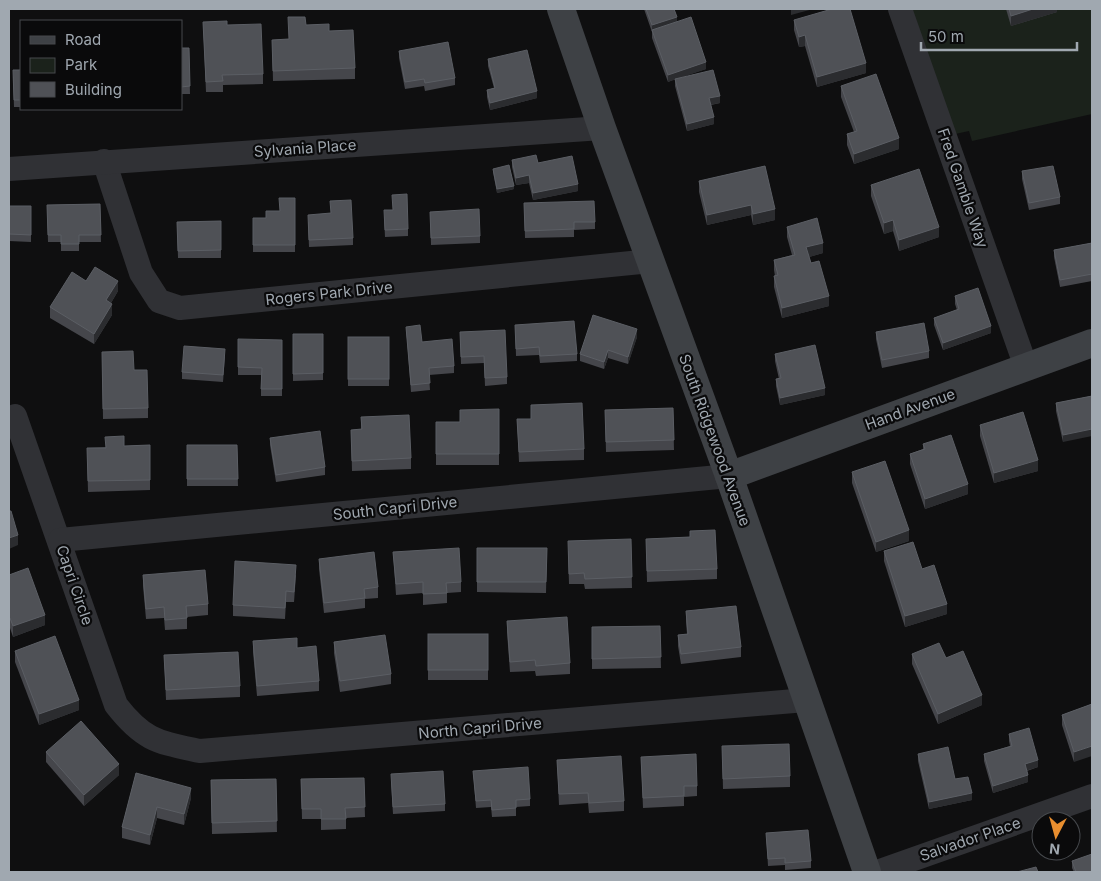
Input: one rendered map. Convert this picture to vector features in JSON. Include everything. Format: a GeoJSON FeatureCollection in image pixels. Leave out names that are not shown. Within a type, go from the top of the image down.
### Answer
{"type":"FeatureCollection","features":[{"type":"Feature","properties":{"kind":"street","name":"South Ridgewood Avenue"},"geometry":{"type":"LineString","coordinates":[[561,9],[602,128],[729,476],[867,872]]}},
{"type":"Feature","properties":{"kind":"street","name":"Fred Gamble Way"},"geometry":{"type":"LineString","coordinates":[[900,9],[1026,367]]}},
{"type":"Feature","properties":{"kind":"street","name":"Sylvania Place"},"geometry":{"type":"LineString","coordinates":[[9,169],[602,128]]}},
{"type":"Feature","properties":{"kind":"street","name":"Rogers Park Drive"},"geometry":{"type":"LineString","coordinates":[[104,161],[140,273],[159,301],[180,308],[651,261]]}},
{"type":"Feature","properties":{"kind":"street","name":"Hand Avenue"},"geometry":{"type":"LineString","coordinates":[[729,476],[1092,343]]}},
{"type":"Feature","properties":{"kind":"street","name":"Capri Circle"},"geometry":{"type":"LineString","coordinates":[[15,416],[60,540],[116,705],[128,721],[154,741]]}},
{"type":"Feature","properties":{"kind":"street","name":"South Capri Drive"},"geometry":{"type":"LineString","coordinates":[[60,540],[729,476]]}},
{"type":"Feature","properties":{"kind":"street","name":"North Capri Drive"},"geometry":{"type":"LineString","coordinates":[[154,741],[200,751],[806,700]]}},
{"type":"Feature","properties":{"kind":"street","name":"Salvador Place"},"geometry":{"type":"LineString","coordinates":[[877,872],[1092,796]]}},
{"type":"Feature","properties":{"kind":"green space"},"geometry":{"type":"Polygon","coordinates":[[[911,9],[1092,9],[1092,114],[972,141],[969,131],[955,134],[911,9]]]}},
{"type":"Feature","properties":{"kind":"building"},"geometry":{"type":"Polygon","coordinates":[[[646,9],[674,9],[677,17],[652,25],[646,9]]]}},
{"type":"Feature","properties":{"kind":"building"},"geometry":{"type":"Polygon","coordinates":[[[832,9],[850,9],[866,63],[817,77],[805,35],[799,37],[794,20],[832,9]]]}},
{"type":"Feature","properties":{"kind":"building"},"geometry":{"type":"Polygon","coordinates":[[[1009,9],[1033,9],[1011,16],[1009,9]]]}},
{"type":"Feature","properties":{"kind":"building"},"geometry":{"type":"Polygon","coordinates":[[[288,17],[305,17],[306,25],[329,24],[329,31],[353,30],[355,68],[273,71],[272,40],[289,39],[288,17]]]}},
{"type":"Feature","properties":{"kind":"building"},"geometry":{"type":"Polygon","coordinates":[[[691,17],[706,62],[668,75],[652,30],[691,17]]]}},
{"type":"Feature","properties":{"kind":"building"},"geometry":{"type":"Polygon","coordinates":[[[227,21],[227,25],[261,24],[263,74],[222,75],[223,81],[206,82],[203,22],[227,21]]]}},
{"type":"Feature","properties":{"kind":"building"},"geometry":{"type":"Polygon","coordinates":[[[448,42],[455,78],[425,83],[424,79],[405,82],[399,51],[448,42]]]}},
{"type":"Feature","properties":{"kind":"building"},"geometry":{"type":"Polygon","coordinates":[[[182,48],[189,48],[190,86],[182,87],[182,48]]]}},
{"type":"Feature","properties":{"kind":"building"},"geometry":{"type":"Polygon","coordinates":[[[527,50],[537,91],[490,103],[487,90],[495,88],[488,59],[527,50]]]}},
{"type":"Feature","properties":{"kind":"building"},"geometry":{"type":"Polygon","coordinates":[[[13,70],[20,70],[20,100],[14,100],[13,70]]]}},
{"type":"Feature","properties":{"kind":"building"},"geometry":{"type":"Polygon","coordinates":[[[713,70],[720,96],[709,98],[714,117],[687,124],[675,79],[713,70]]]}},
{"type":"Feature","properties":{"kind":"building"},"geometry":{"type":"Polygon","coordinates":[[[876,74],[899,138],[854,154],[847,134],[857,131],[841,86],[876,74]]]}},
{"type":"Feature","properties":{"kind":"building"},"geometry":{"type":"Polygon","coordinates":[[[536,155],[538,163],[572,156],[578,184],[533,193],[529,175],[516,178],[512,160],[536,155]]]}},
{"type":"Feature","properties":{"kind":"building"},"geometry":{"type":"Polygon","coordinates":[[[509,165],[514,186],[497,189],[493,169],[509,165]]]}},
{"type":"Feature","properties":{"kind":"building"},"geometry":{"type":"Polygon","coordinates":[[[765,166],[775,209],[753,214],[751,205],[707,215],[699,181],[765,166]]]}},
{"type":"Feature","properties":{"kind":"building"},"geometry":{"type":"Polygon","coordinates":[[[1053,166],[1060,197],[1029,203],[1022,171],[1053,166]]]}},
{"type":"Feature","properties":{"kind":"building"},"geometry":{"type":"Polygon","coordinates":[[[919,169],[939,227],[899,240],[893,220],[884,223],[871,185],[919,169]]]}},
{"type":"Feature","properties":{"kind":"building"},"geometry":{"type":"Polygon","coordinates":[[[407,194],[408,229],[385,230],[384,210],[393,210],[392,195],[407,194]]]}},
{"type":"Feature","properties":{"kind":"building"},"geometry":{"type":"Polygon","coordinates":[[[279,198],[295,198],[295,245],[253,245],[253,218],[266,218],[266,211],[280,211],[279,198]]]}},
{"type":"Feature","properties":{"kind":"building"},"geometry":{"type":"Polygon","coordinates":[[[351,200],[353,238],[309,240],[308,215],[331,213],[330,201],[351,200]]]}},
{"type":"Feature","properties":{"kind":"building"},"geometry":{"type":"Polygon","coordinates":[[[594,201],[595,222],[574,222],[574,229],[525,231],[524,203],[594,201]]]}},
{"type":"Feature","properties":{"kind":"building"},"geometry":{"type":"Polygon","coordinates":[[[100,204],[101,235],[79,235],[79,244],[61,244],[61,235],[48,235],[47,205],[100,204]]]}},
{"type":"Feature","properties":{"kind":"building"},"geometry":{"type":"Polygon","coordinates":[[[9,206],[31,206],[31,235],[9,234],[9,206]]]}},
{"type":"Feature","properties":{"kind":"building"},"geometry":{"type":"Polygon","coordinates":[[[479,209],[480,236],[431,238],[430,212],[479,209]]]}},
{"type":"Feature","properties":{"kind":"building"},"geometry":{"type":"Polygon","coordinates":[[[817,218],[823,243],[806,247],[811,263],[819,261],[829,296],[782,308],[774,276],[778,275],[774,260],[795,255],[787,227],[817,218]]]}},
{"type":"Feature","properties":{"kind":"building"},"geometry":{"type":"Polygon","coordinates":[[[221,221],[221,250],[178,251],[177,222],[221,221]]]}},
{"type":"Feature","properties":{"kind":"building"},"geometry":{"type":"Polygon","coordinates":[[[1092,243],[1092,274],[1060,280],[1054,250],[1092,243]]]}},
{"type":"Feature","properties":{"kind":"building"},"geometry":{"type":"Polygon","coordinates":[[[95,267],[118,281],[106,300],[112,304],[94,334],[50,307],[72,272],[86,281],[95,267]]]}},
{"type":"Feature","properties":{"kind":"building"},"geometry":{"type":"Polygon","coordinates":[[[978,288],[991,326],[943,343],[934,318],[959,309],[955,296],[978,288]]]}},
{"type":"Feature","properties":{"kind":"building"},"geometry":{"type":"Polygon","coordinates":[[[593,315],[637,329],[628,357],[608,350],[604,362],[580,354],[593,315]]]}},
{"type":"Feature","properties":{"kind":"building"},"geometry":{"type":"Polygon","coordinates":[[[574,321],[577,354],[540,356],[539,347],[516,349],[515,325],[574,321]]]}},
{"type":"Feature","properties":{"kind":"building"},"geometry":{"type":"Polygon","coordinates":[[[924,323],[929,351],[882,360],[876,332],[924,323]]]}},
{"type":"Feature","properties":{"kind":"building"},"geometry":{"type":"Polygon","coordinates":[[[420,325],[422,342],[452,339],[454,366],[429,368],[430,383],[411,385],[406,327],[420,325]]]}},
{"type":"Feature","properties":{"kind":"building"},"geometry":{"type":"Polygon","coordinates":[[[505,330],[507,377],[485,378],[484,356],[461,357],[460,332],[505,330]]]}},
{"type":"Feature","properties":{"kind":"building"},"geometry":{"type":"Polygon","coordinates":[[[293,334],[323,334],[323,373],[293,374],[293,334]]]}},
{"type":"Feature","properties":{"kind":"building"},"geometry":{"type":"Polygon","coordinates":[[[348,337],[389,337],[389,379],[348,379],[348,337]]]}},
{"type":"Feature","properties":{"kind":"building"},"geometry":{"type":"Polygon","coordinates":[[[238,339],[282,340],[282,389],[261,389],[262,368],[238,367],[238,339]]]}},
{"type":"Feature","properties":{"kind":"building"},"geometry":{"type":"Polygon","coordinates":[[[815,345],[825,388],[780,398],[776,379],[781,378],[775,354],[815,345]]]}},
{"type":"Feature","properties":{"kind":"building"},"geometry":{"type":"Polygon","coordinates":[[[184,346],[225,349],[223,375],[182,372],[184,346]]]}},
{"type":"Feature","properties":{"kind":"building"},"geometry":{"type":"Polygon","coordinates":[[[133,351],[134,370],[147,370],[148,408],[103,409],[102,352],[133,351]]]}},
{"type":"Feature","properties":{"kind":"building"},"geometry":{"type":"Polygon","coordinates":[[[1092,396],[1092,429],[1063,435],[1056,403],[1092,396]]]}},
{"type":"Feature","properties":{"kind":"building"},"geometry":{"type":"Polygon","coordinates":[[[582,403],[584,449],[519,452],[517,419],[531,419],[531,405],[582,403]]]}},
{"type":"Feature","properties":{"kind":"building"},"geometry":{"type":"Polygon","coordinates":[[[673,408],[674,440],[606,442],[605,410],[673,408]]]}},
{"type":"Feature","properties":{"kind":"building"},"geometry":{"type":"Polygon","coordinates":[[[499,409],[499,454],[436,454],[436,422],[460,422],[460,410],[499,409]]]}},
{"type":"Feature","properties":{"kind":"building"},"geometry":{"type":"Polygon","coordinates":[[[1023,412],[1038,460],[994,473],[980,425],[1023,412]]]}},
{"type":"Feature","properties":{"kind":"building"},"geometry":{"type":"Polygon","coordinates":[[[409,415],[411,458],[352,461],[351,430],[362,429],[361,417],[409,415]]]}},
{"type":"Feature","properties":{"kind":"building"},"geometry":{"type":"Polygon","coordinates":[[[320,431],[325,467],[276,475],[270,438],[320,431]]]}},
{"type":"Feature","properties":{"kind":"building"},"geometry":{"type":"Polygon","coordinates":[[[951,435],[968,484],[925,499],[910,454],[925,449],[923,444],[951,435]]]}},
{"type":"Feature","properties":{"kind":"building"},"geometry":{"type":"Polygon","coordinates":[[[124,436],[124,446],[150,445],[150,480],[88,481],[87,448],[106,448],[105,437],[124,436]]]}},
{"type":"Feature","properties":{"kind":"building"},"geometry":{"type":"Polygon","coordinates":[[[187,445],[237,445],[238,479],[187,479],[187,445]]]}},
{"type":"Feature","properties":{"kind":"building"},"geometry":{"type":"Polygon","coordinates":[[[885,461],[909,530],[876,542],[852,472],[885,461]]]}},
{"type":"Feature","properties":{"kind":"building"},"geometry":{"type":"Polygon","coordinates":[[[9,511],[11,511],[18,535],[9,538],[9,511]]]}},
{"type":"Feature","properties":{"kind":"building"},"geometry":{"type":"Polygon","coordinates":[[[715,530],[717,569],[647,571],[646,539],[690,537],[690,531],[715,530]]]}},
{"type":"Feature","properties":{"kind":"building"},"geometry":{"type":"Polygon","coordinates":[[[631,539],[632,577],[585,579],[584,573],[569,574],[568,541],[631,539]]]}},
{"type":"Feature","properties":{"kind":"building"},"geometry":{"type":"Polygon","coordinates":[[[913,542],[922,569],[934,565],[947,604],[905,616],[884,551],[913,542]]]}},
{"type":"Feature","properties":{"kind":"building"},"geometry":{"type":"Polygon","coordinates":[[[459,548],[461,582],[446,583],[447,593],[423,594],[423,582],[396,584],[393,552],[459,548]]]}},
{"type":"Feature","properties":{"kind":"building"},"geometry":{"type":"Polygon","coordinates":[[[477,548],[547,548],[546,582],[477,582],[477,548]]]}},
{"type":"Feature","properties":{"kind":"building"},"geometry":{"type":"Polygon","coordinates":[[[374,552],[378,587],[364,589],[365,598],[324,603],[319,559],[374,552]]]}},
{"type":"Feature","properties":{"kind":"building"},"geometry":{"type":"Polygon","coordinates":[[[235,561],[296,565],[294,592],[286,591],[285,608],[233,605],[235,561]]]}},
{"type":"Feature","properties":{"kind":"building"},"geometry":{"type":"Polygon","coordinates":[[[28,568],[45,615],[13,626],[9,618],[9,575],[28,568]]]}},
{"type":"Feature","properties":{"kind":"building"},"geometry":{"type":"Polygon","coordinates":[[[205,570],[208,604],[186,606],[187,618],[165,620],[164,607],[146,609],[143,575],[205,570]]]}},
{"type":"Feature","properties":{"kind":"building"},"geometry":{"type":"Polygon","coordinates":[[[736,606],[741,647],[681,654],[678,635],[688,634],[686,611],[736,606]]]}},
{"type":"Feature","properties":{"kind":"building"},"geometry":{"type":"Polygon","coordinates":[[[567,617],[570,663],[536,666],[535,660],[510,662],[507,621],[567,617]]]}},
{"type":"Feature","properties":{"kind":"building"},"geometry":{"type":"Polygon","coordinates":[[[660,626],[661,657],[592,659],[592,627],[660,626]]]}},
{"type":"Feature","properties":{"kind":"building"},"geometry":{"type":"Polygon","coordinates":[[[428,634],[488,634],[488,670],[428,670],[428,634]]]}},
{"type":"Feature","properties":{"kind":"building"},"geometry":{"type":"Polygon","coordinates":[[[385,635],[391,674],[340,681],[334,642],[385,635]]]}},
{"type":"Feature","properties":{"kind":"building"},"geometry":{"type":"Polygon","coordinates":[[[55,636],[79,700],[39,714],[15,651],[55,636]]]}},
{"type":"Feature","properties":{"kind":"building"},"geometry":{"type":"Polygon","coordinates":[[[297,638],[297,648],[316,646],[319,681],[257,686],[253,641],[297,638]]]}},
{"type":"Feature","properties":{"kind":"building"},"geometry":{"type":"Polygon","coordinates":[[[939,643],[946,658],[963,651],[982,695],[938,714],[912,654],[939,643]]]}},
{"type":"Feature","properties":{"kind":"building"},"geometry":{"type":"Polygon","coordinates":[[[238,652],[240,686],[166,690],[164,655],[238,652]]]}},
{"type":"Feature","properties":{"kind":"building"},"geometry":{"type":"Polygon","coordinates":[[[1092,704],[1092,746],[1074,752],[1062,715],[1092,704]]]}},
{"type":"Feature","properties":{"kind":"building"},"geometry":{"type":"Polygon","coordinates":[[[81,721],[119,764],[84,795],[46,752],[81,721]]]}},
{"type":"Feature","properties":{"kind":"building"},"geometry":{"type":"Polygon","coordinates":[[[1029,728],[1038,760],[1025,764],[1028,775],[993,786],[984,754],[1012,746],[1009,734],[1029,728]]]}},
{"type":"Feature","properties":{"kind":"building"},"geometry":{"type":"Polygon","coordinates":[[[789,744],[790,776],[723,779],[722,746],[789,744]]]}},
{"type":"Feature","properties":{"kind":"building"},"geometry":{"type":"Polygon","coordinates":[[[948,747],[955,779],[968,777],[972,793],[929,802],[918,754],[948,747]]]}},
{"type":"Feature","properties":{"kind":"building"},"geometry":{"type":"Polygon","coordinates":[[[696,754],[697,786],[684,786],[684,796],[643,798],[641,757],[696,754]]]}},
{"type":"Feature","properties":{"kind":"building"},"geometry":{"type":"Polygon","coordinates":[[[621,756],[624,801],[589,803],[588,793],[559,794],[557,760],[621,756]]]}},
{"type":"Feature","properties":{"kind":"building"},"geometry":{"type":"Polygon","coordinates":[[[528,767],[530,799],[516,800],[516,808],[492,810],[491,800],[476,801],[473,771],[528,767]]]}},
{"type":"Feature","properties":{"kind":"building"},"geometry":{"type":"Polygon","coordinates":[[[443,771],[445,804],[393,807],[391,774],[443,771]]]}},
{"type":"Feature","properties":{"kind":"building"},"geometry":{"type":"Polygon","coordinates":[[[136,773],[191,788],[184,814],[157,807],[150,835],[122,827],[136,773]]]}},
{"type":"Feature","properties":{"kind":"building"},"geometry":{"type":"Polygon","coordinates":[[[364,778],[365,807],[345,808],[346,819],[321,819],[321,809],[302,809],[301,779],[364,778]]]}},
{"type":"Feature","properties":{"kind":"building"},"geometry":{"type":"Polygon","coordinates":[[[276,779],[277,821],[212,823],[211,780],[276,779]]]}},
{"type":"Feature","properties":{"kind":"building"},"geometry":{"type":"Polygon","coordinates":[[[808,830],[811,861],[785,863],[785,858],[768,859],[766,833],[808,830]]]}},
{"type":"Feature","properties":{"kind":"building"},"geometry":{"type":"Polygon","coordinates":[[[1092,854],[1092,872],[1076,872],[1072,861],[1081,861],[1081,858],[1092,854]]]}},
{"type":"Feature","properties":{"kind":"building"},"geometry":{"type":"Polygon","coordinates":[[[1036,867],[1038,872],[1017,872],[1036,867]]]}}]}
